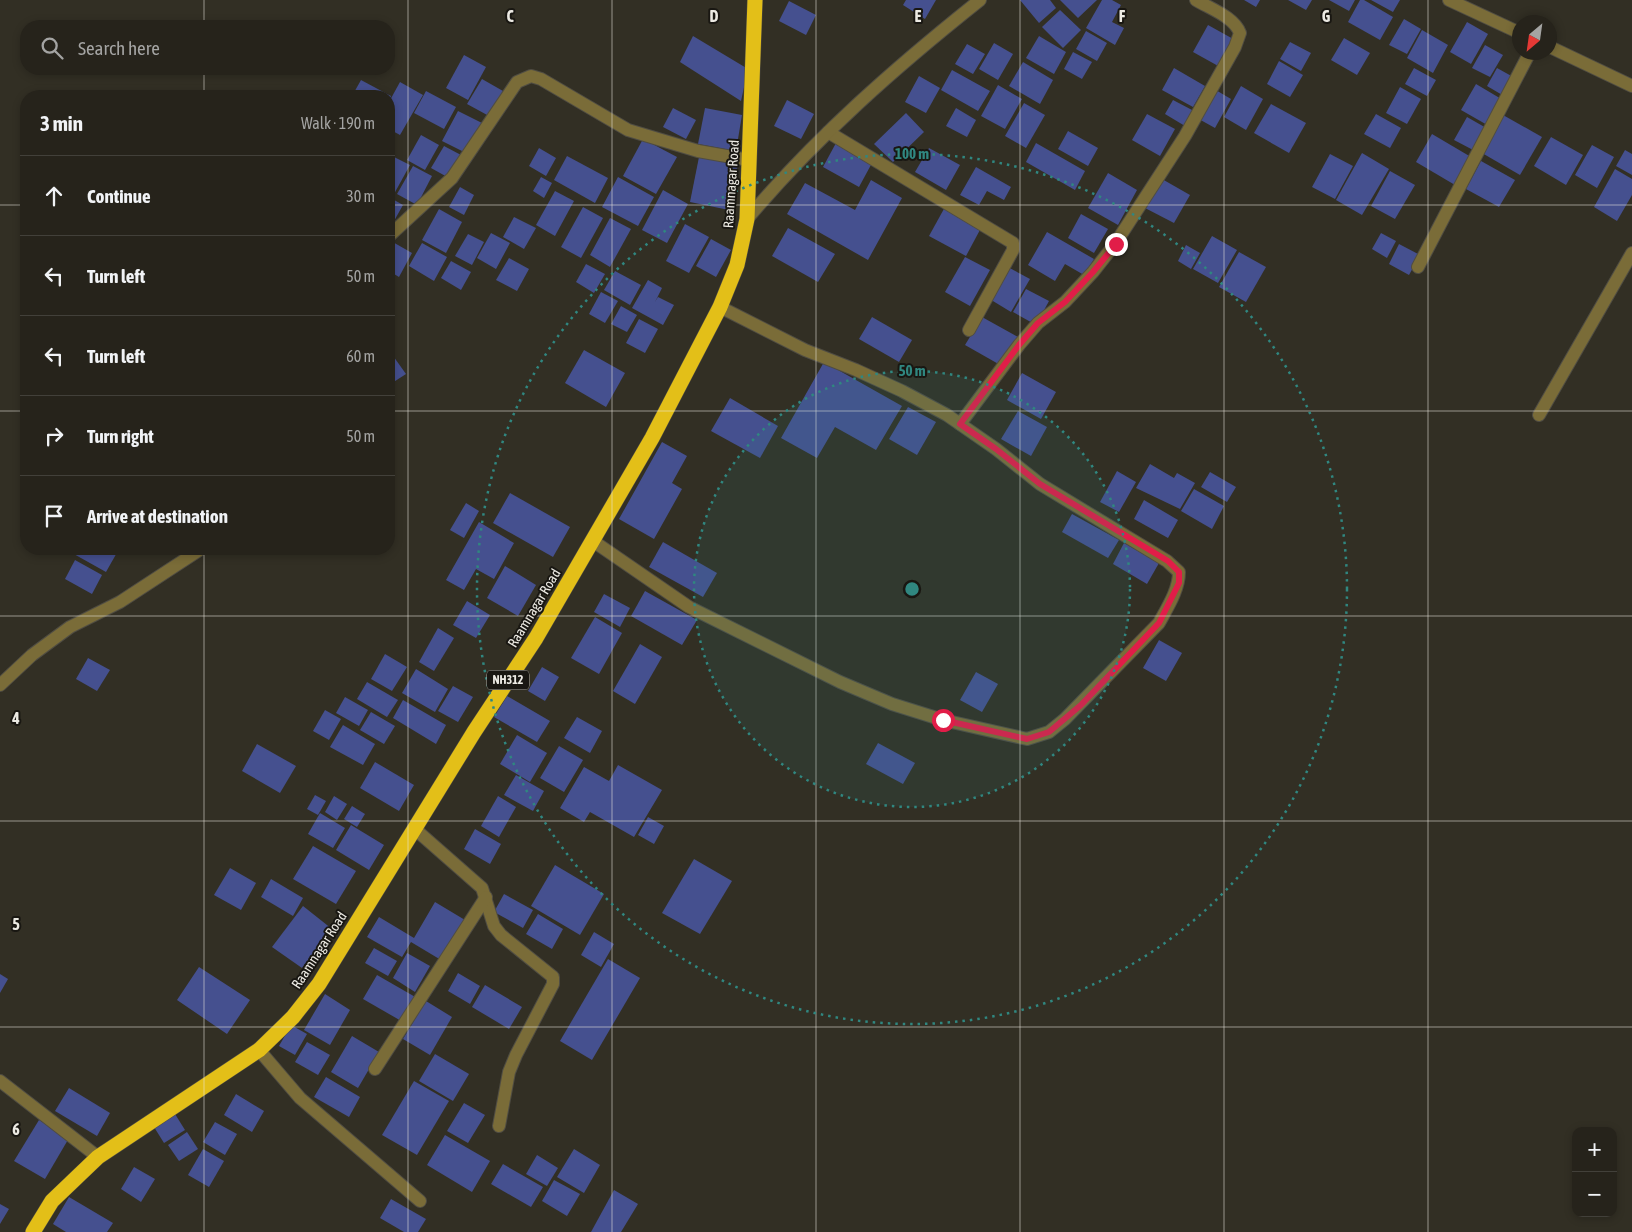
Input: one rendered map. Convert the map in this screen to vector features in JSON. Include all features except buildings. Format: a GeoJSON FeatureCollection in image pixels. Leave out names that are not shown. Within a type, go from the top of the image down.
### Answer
{"type":"FeatureCollection","features":[{"type":"Feature","properties":{"kind":"highway","name":"Raamnagar Road"},"geometry":{"type":"LineString","coordinates":[[33,1232],[52,1201],[98,1157],[259,1050],[293,1017],[319,984],[416,830],[474,732],[536,638],[593,542],[692,365],[720,307],[737,265],[748,219],[755,0]]}},
{"type":"Feature","properties":{"kind":"street"},"geometry":{"type":"LineString","coordinates":[[748,219],[786,173],[828,132],[910,56],[980,0]]}},
{"type":"Feature","properties":{"kind":"street"},"geometry":{"type":"LineString","coordinates":[[960,424],[1019,345],[1038,323],[1065,302],[1116,244],[1185,136],[1235,47],[1240,33],[1238,27],[1233,22],[1196,0]]}},
{"type":"Feature","properties":{"kind":"street"},"geometry":{"type":"LineString","coordinates":[[1449,0],[1512,29]]}},
{"type":"Feature","properties":{"kind":"street"},"geometry":{"type":"LineString","coordinates":[[1557,50],[1632,86]]}},
{"type":"Feature","properties":{"kind":"street"},"geometry":{"type":"LineString","coordinates":[[1418,267],[1526,60]]}},
{"type":"Feature","properties":{"kind":"street"},"geometry":{"type":"LineString","coordinates":[[395,230],[452,178],[517,82],[531,76],[541,79],[628,130],[698,151],[749,160]]}},
{"type":"Feature","properties":{"kind":"street"},"geometry":{"type":"LineString","coordinates":[[828,132],[1012,243],[1013,250],[969,330]]}},
{"type":"Feature","properties":{"kind":"street"},"geometry":{"type":"LineString","coordinates":[[1539,415],[1632,253]]}},
{"type":"Feature","properties":{"kind":"street"},"geometry":{"type":"LineString","coordinates":[[593,542],[689,607],[840,682],[892,704],[943,720],[1027,739],[1049,732],[1081,705],[1159,623],[1179,583],[1179,572],[1168,561],[1040,484],[996,449],[960,424],[902,391],[856,370],[804,350],[720,307]]}},
{"type":"Feature","properties":{"kind":"street"},"geometry":{"type":"LineString","coordinates":[[0,685],[32,655],[70,627],[120,602],[192,555]]}},
{"type":"Feature","properties":{"kind":"street"},"geometry":{"type":"LineString","coordinates":[[416,830],[475,880],[482,888],[486,897],[497,931],[550,973],[553,980],[509,1072],[499,1126]]}},
{"type":"Feature","properties":{"kind":"street"},"geometry":{"type":"LineString","coordinates":[[375,1069],[486,897]]}},
{"type":"Feature","properties":{"kind":"street"},"geometry":{"type":"LineString","coordinates":[[259,1050],[300,1098],[420,1201]]}},
{"type":"Feature","properties":{"kind":"street"},"geometry":{"type":"LineString","coordinates":[[0,1081],[98,1157]]}},
{"type":"Feature","properties":{"kind":"route"},"geometry":{"type":"LineString","coordinates":[[943,720],[1027,739],[1049,732],[1081,705],[1159,623],[1179,583],[1179,572],[1168,561],[1040,484],[996,449],[960,424],[995,375],[1038,323],[1065,302],[1116,244]]}}]}
